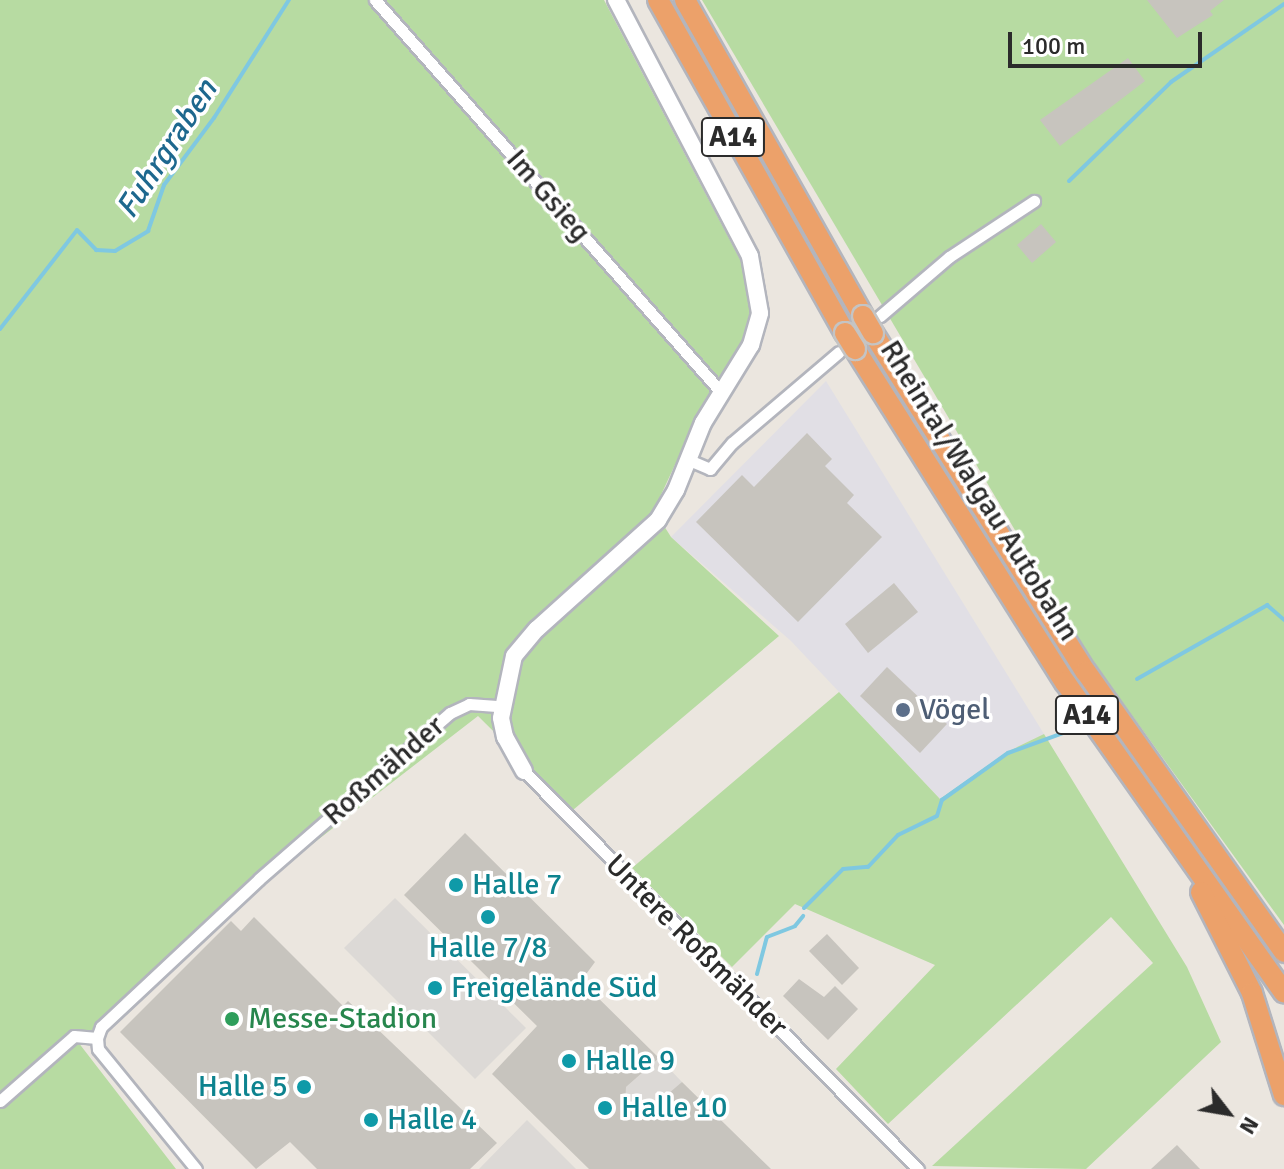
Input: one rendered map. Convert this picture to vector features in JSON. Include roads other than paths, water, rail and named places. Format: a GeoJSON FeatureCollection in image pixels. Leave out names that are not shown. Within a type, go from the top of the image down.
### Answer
{"type":"FeatureCollection","features":[{"type":"Feature","properties":{"kind":"highway","name":"Rheintal/Walgau Autobahn"},"geometry":{"type":"LineString","coordinates":[[658,0],[846,345],[982,556],[1196,872],[1284,992]]}},
{"type":"Feature","properties":{"kind":"highway","name":"Rheintal/Walgau Autobahn"},"geometry":{"type":"LineString","coordinates":[[685,0],[872,321],[1086,672],[1284,952]]}},
{"type":"Feature","properties":{"kind":"highway"},"geometry":{"type":"LineString","coordinates":[[1196,872],[1205,907],[1252,993],[1284,1095]]}},
{"type":"Feature","properties":{"kind":"main road"},"geometry":{"type":"LineString","coordinates":[[500,706],[514,656],[537,629],[658,520],[721,392],[757,329],[756,273],[616,0]]}},
{"type":"Feature","properties":{"kind":"main road","name":"Untere Roßmähder"},"geometry":{"type":"LineString","coordinates":[[500,706],[505,737],[524,771]]}},
{"type":"Feature","properties":{"kind":"street","name":"Im Gsieg"},"geometry":{"type":"LineString","coordinates":[[375,0],[721,392]]}},
{"type":"Feature","properties":{"kind":"street"},"geometry":{"type":"LineString","coordinates":[[872,321],[949,257],[1034,201]]}},
{"type":"Feature","properties":{"kind":"street"},"geometry":{"type":"LineString","coordinates":[[689,460],[710,469],[732,443],[846,345]]}},
{"type":"Feature","properties":{"kind":"street","name":"Roßmähder"},"geometry":{"type":"LineString","coordinates":[[97,1038],[101,1027],[259,879],[450,713],[469,704],[500,706]]}},
{"type":"Feature","properties":{"kind":"street","name":"Untere Roßmähder"},"geometry":{"type":"LineString","coordinates":[[524,771],[918,1169]]}},
{"type":"Feature","properties":{"kind":"street"},"geometry":{"type":"LineString","coordinates":[[0,1101],[74,1036],[97,1038],[98,1049],[196,1169]]}},
{"type":"Feature","properties":{"kind":"waterway","name":"Fuhrgraben"},"geometry":{"type":"LineString","coordinates":[[0,329],[77,230],[96,250],[115,251],[148,231],[164,185],[214,118],[289,0]]}},
{"type":"Feature","properties":{"kind":"waterway"},"geometry":{"type":"LineString","coordinates":[[1069,181],[1171,82],[1284,4]]}},
{"type":"Feature","properties":{"kind":"waterway"},"geometry":{"type":"LineString","coordinates":[[1137,679],[1267,605],[1284,620]]}},
{"type":"Feature","properties":{"kind":"waterway"},"geometry":{"type":"LineString","coordinates":[[804,908],[843,869],[868,867],[898,835],[937,816],[942,800],[1008,753],[1063,733]]}},
{"type":"Feature","properties":{"kind":"waterway"},"geometry":{"type":"LineString","coordinates":[[757,974],[767,937],[795,926],[803,916]]}},
{"type":"Feature","properties":{"kind":"place","name":"Vögel"},"geometry":{"type":"Point","coordinates":[903,710]}},
{"type":"Feature","properties":{"kind":"place","name":"Halle 7"},"geometry":{"type":"Point","coordinates":[456,885]}},
{"type":"Feature","properties":{"kind":"place","name":"Halle 7/8"},"geometry":{"type":"Point","coordinates":[488,917]}},
{"type":"Feature","properties":{"kind":"place","name":"Freigelände Süd"},"geometry":{"type":"Point","coordinates":[435,988]}},
{"type":"Feature","properties":{"kind":"place","name":"Messe-Stadion"},"geometry":{"type":"Point","coordinates":[232,1019]}},
{"type":"Feature","properties":{"kind":"place","name":"Halle 9"},"geometry":{"type":"Point","coordinates":[569,1061]}},
{"type":"Feature","properties":{"kind":"place","name":"Halle 5"},"geometry":{"type":"Point","coordinates":[304,1087]}},
{"type":"Feature","properties":{"kind":"place","name":"Halle 10"},"geometry":{"type":"Point","coordinates":[605,1108]}},
{"type":"Feature","properties":{"kind":"place","name":"Halle 4"},"geometry":{"type":"Point","coordinates":[371,1120]}}]}
